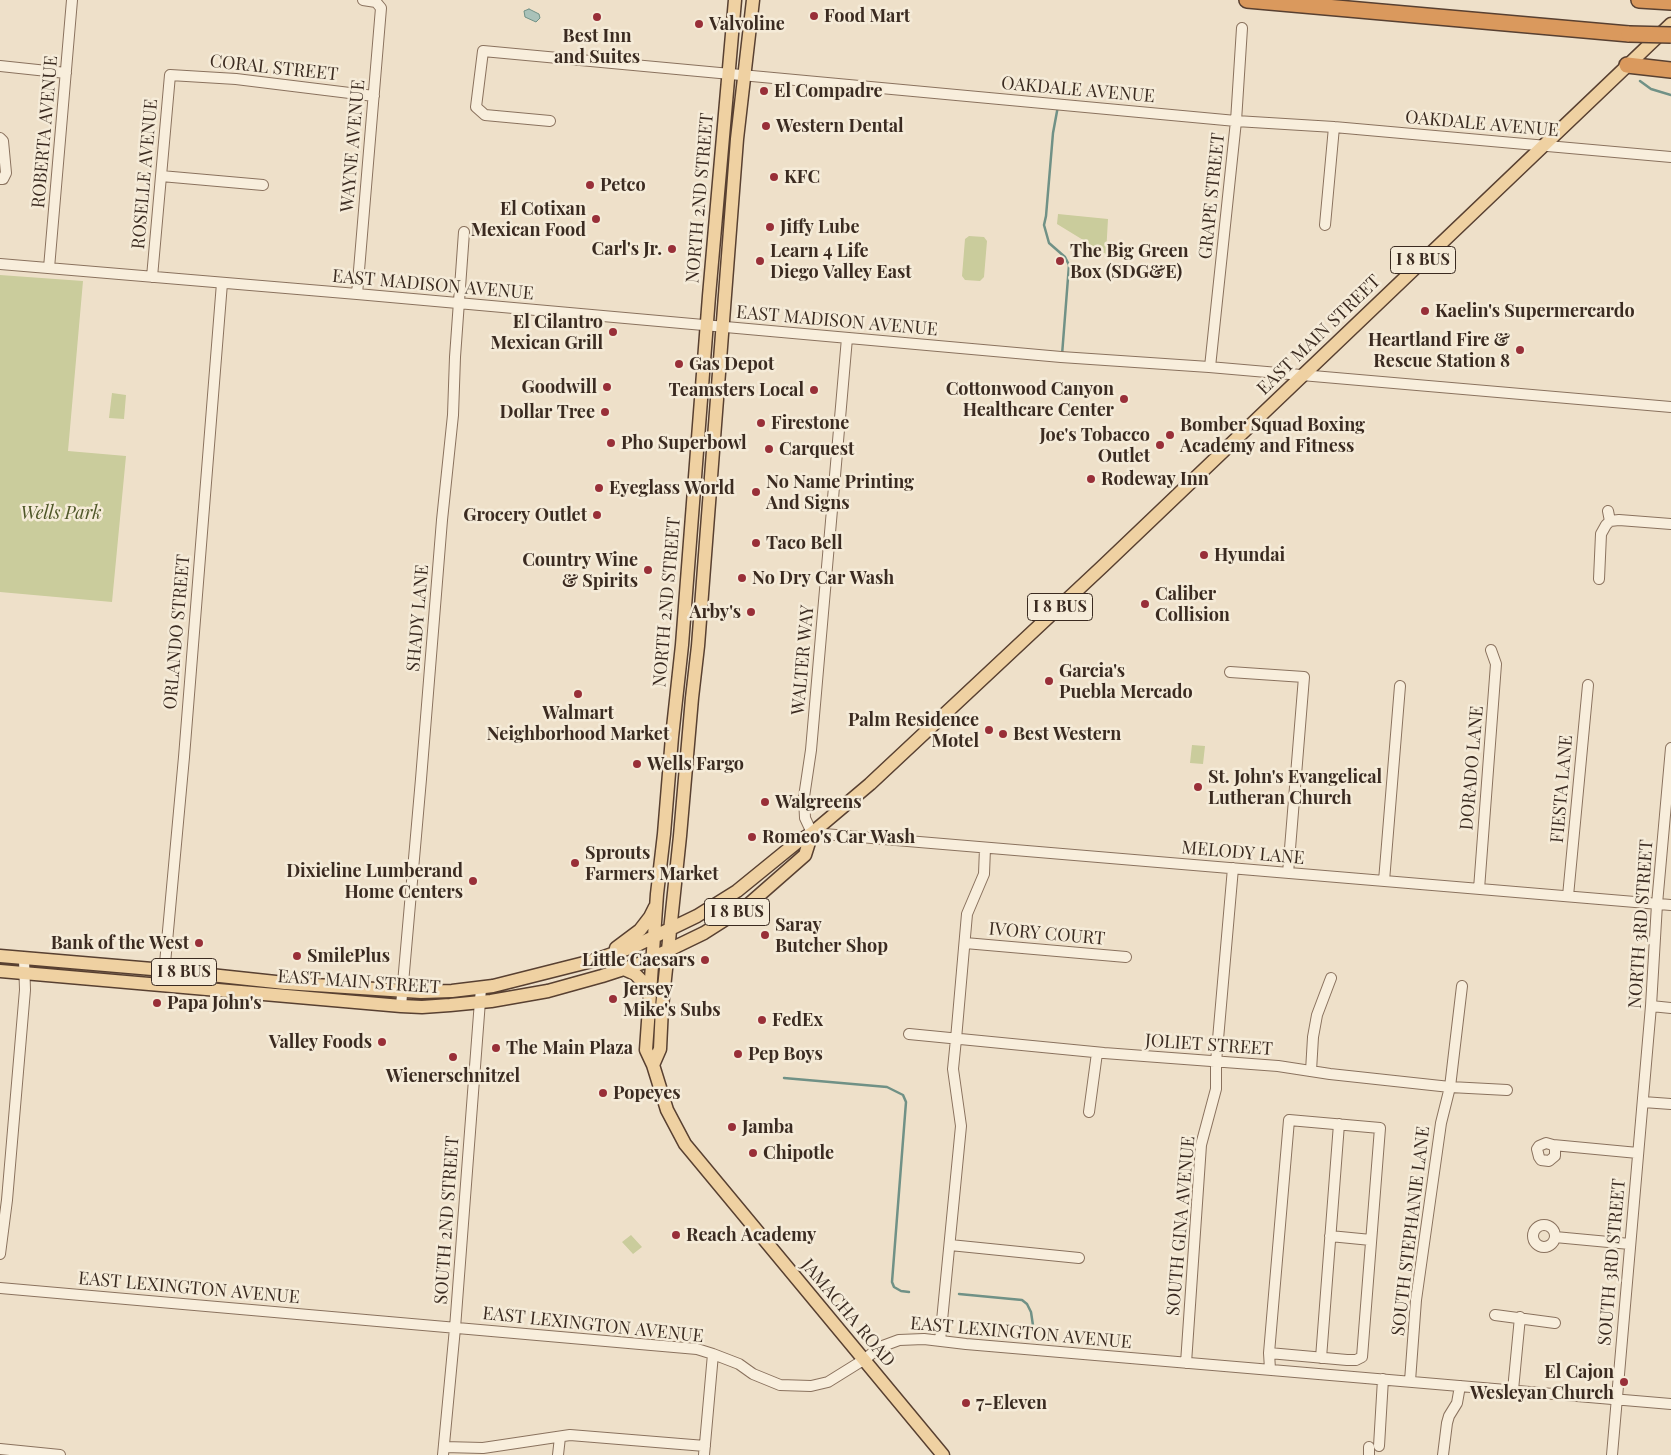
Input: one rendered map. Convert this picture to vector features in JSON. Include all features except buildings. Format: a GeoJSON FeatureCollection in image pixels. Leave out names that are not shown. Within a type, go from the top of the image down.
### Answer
{"type":"FeatureCollection","features":[{"type":"Feature","properties":{"kind":"highway"},"geometry":{"type":"LineString","coordinates":[[1247,0],[1629,34],[1671,35]]}},
{"type":"Feature","properties":{"kind":"highway"},"geometry":{"type":"LineString","coordinates":[[1639,0],[1669,1]]}},
{"type":"Feature","properties":{"kind":"highway"},"geometry":{"type":"LineString","coordinates":[[1627,65],[1671,70]]}},
{"type":"Feature","properties":{"kind":"main road","name":"NORTH 2ND STREET"},"geometry":{"type":"LineString","coordinates":[[654,937],[685,605],[695,464],[735,0]]}},
{"type":"Feature","properties":{"kind":"main road","name":"NORTH 2ND STREET"},"geometry":{"type":"LineString","coordinates":[[671,929],[710,494],[737,139],[753,0]]}},
{"type":"Feature","properties":{"kind":"main road","name":"EAST MAIN STREET"},"geometry":{"type":"LineString","coordinates":[[0,956],[312,985],[421,992],[452,991],[481,988],[522,979],[604,957],[635,946],[702,913],[737,891],[796,843],[812,833],[870,784],[1044,621],[1671,24]]}},
{"type":"Feature","properties":{"kind":"main road"},"geometry":{"type":"LineString","coordinates":[[695,464],[699,467],[707,481],[710,494]]}},
{"type":"Feature","properties":{"kind":"main road"},"geometry":{"type":"LineString","coordinates":[[685,605],[690,617],[699,622]]}},
{"type":"Feature","properties":{"kind":"main road"},"geometry":{"type":"LineString","coordinates":[[679,668],[683,687],[688,697],[692,698]]}},
{"type":"Feature","properties":{"kind":"main road"},"geometry":{"type":"LineString","coordinates":[[676,699],[689,729]]}},
{"type":"Feature","properties":{"kind":"main road","name":"EAST MAIN STREET"},"geometry":{"type":"LineString","coordinates":[[0,971],[422,1007],[479,1002],[548,991],[624,969],[653,958],[704,933],[748,905],[805,855],[812,833]]}},
{"type":"Feature","properties":{"kind":"main road"},"geometry":{"type":"LineString","coordinates":[[673,895],[676,904],[687,911],[702,913]]}},
{"type":"Feature","properties":{"kind":"main road"},"geometry":{"type":"LineString","coordinates":[[604,957],[640,930],[650,917],[656,903]]}},
{"type":"Feature","properties":{"kind":"main road"},"geometry":{"type":"LineString","coordinates":[[653,1066],[660,1049],[662,1007],[671,929]]}},
{"type":"Feature","properties":{"kind":"main road","name":"JAMACHA ROAD"},"geometry":{"type":"LineString","coordinates":[[654,937],[646,1050],[667,1110],[684,1144],[943,1455]]}},
{"type":"Feature","properties":{"kind":"main road"},"geometry":{"type":"LineString","coordinates":[[624,969],[635,974],[650,989]]}},
{"type":"Feature","properties":{"kind":"main road"},"geometry":{"type":"LineString","coordinates":[[312,985],[312,998]]}},
{"type":"Feature","properties":{"kind":"street","name":"ROBERTA AVENUE"},"geometry":{"type":"LineString","coordinates":[[49,268],[72,0]]}},
{"type":"Feature","properties":{"kind":"street","name":"WAYNE AVENUE"},"geometry":{"type":"LineString","coordinates":[[357,294],[381,8],[376,2],[363,0]]}},
{"type":"Feature","properties":{"kind":"street","name":"GRAPE STREET"},"geometry":{"type":"LineString","coordinates":[[1210,367],[1236,121],[1242,28]]}},
{"type":"Feature","properties":{"kind":"street","name":"OAKDALE AVENUE"},"geometry":{"type":"LineString","coordinates":[[550,122],[485,115],[476,107],[483,51],[1236,121],[1671,156]]}},
{"type":"Feature","properties":{"kind":"street"},"geometry":{"type":"LineString","coordinates":[[0,66],[66,73]]}},
{"type":"Feature","properties":{"kind":"street","name":"CORAL STREET"},"geometry":{"type":"LineString","coordinates":[[170,75],[236,78],[374,96]]}},
{"type":"Feature","properties":{"kind":"street","name":"ROSELLE AVENUE"},"geometry":{"type":"LineString","coordinates":[[152,276],[170,75]]}},
{"type":"Feature","properties":{"kind":"street"},"geometry":{"type":"LineString","coordinates":[[1326,225],[1334,128]]}},
{"type":"Feature","properties":{"kind":"street"},"geometry":{"type":"LineString","coordinates":[[0,138],[4,141],[6,173],[4,179],[0,179]]}},
{"type":"Feature","properties":{"kind":"street"},"geometry":{"type":"LineString","coordinates":[[161,176],[263,185]]}},
{"type":"Feature","properties":{"kind":"street","name":"SHADY LANE"},"geometry":{"type":"LineString","coordinates":[[401,1006],[421,787],[442,520],[453,415],[458,304],[464,232]]}},
{"type":"Feature","properties":{"kind":"street","name":"EAST MADISON AVENUE"},"geometry":{"type":"LineString","coordinates":[[0,264],[1061,357],[1210,367],[1671,407]]}},
{"type":"Feature","properties":{"kind":"street","name":"ORLANDO STREET"},"geometry":{"type":"LineString","coordinates":[[163,985],[183,767],[222,283]]}},
{"type":"Feature","properties":{"kind":"street","name":"WALTER WAY"},"geometry":{"type":"LineString","coordinates":[[812,833],[805,818],[804,797],[811,750],[847,338]]}},
{"type":"Feature","properties":{"kind":"street"},"geometry":{"type":"LineString","coordinates":[[1599,580],[1601,534],[1608,519],[1671,524]]}},
{"type":"Feature","properties":{"kind":"street","name":"DORADO LANE"},"geometry":{"type":"LineString","coordinates":[[1478,889],[1496,664],[1491,650]]}},
{"type":"Feature","properties":{"kind":"street"},"geometry":{"type":"LineString","coordinates":[[1230,672],[1304,677],[1288,873]]}},
{"type":"Feature","properties":{"kind":"street","name":"FIESTA LANE"},"geometry":{"type":"LineString","coordinates":[[1568,896],[1588,685]]}},
{"type":"Feature","properties":{"kind":"street"},"geometry":{"type":"LineString","coordinates":[[1384,881],[1400,686]]}},
{"type":"Feature","properties":{"kind":"street","name":"NORTH 3RD STREET"},"geometry":{"type":"LineString","coordinates":[[1643,1102],[1657,904],[1671,748]]}},
{"type":"Feature","properties":{"kind":"street","name":"MELODY LANE"},"geometry":{"type":"LineString","coordinates":[[812,833],[1671,905]]}},
{"type":"Feature","properties":{"kind":"street"},"geometry":{"type":"LineString","coordinates":[[940,1341],[961,1126],[953,1069],[968,914],[984,874],[985,848]]}},
{"type":"Feature","properties":{"kind":"street","name":"SOUTH GINA AVENUE"},"geometry":{"type":"LineString","coordinates":[[1186,1363],[1201,1145],[1216,1089],[1216,1062],[1233,868]]}},
{"type":"Feature","properties":{"kind":"street","name":"IVORY COURT"},"geometry":{"type":"LineString","coordinates":[[965,944],[1126,957]]}},
{"type":"Feature","properties":{"kind":"street"},"geometry":{"type":"LineString","coordinates":[[0,1254],[7,1200],[25,990],[24,958]]}},
{"type":"Feature","properties":{"kind":"street"},"geometry":{"type":"LineString","coordinates":[[1311,1071],[1313,1037],[1317,1016],[1332,978]]}},
{"type":"Feature","properties":{"kind":"street","name":"SOUTH STEPHANIE LANE"},"geometry":{"type":"LineString","coordinates":[[1410,1382],[1416,1300],[1441,1123],[1450,1086],[1462,986]]}},
{"type":"Feature","properties":{"kind":"street","name":"SOUTH 2ND STREET"},"geometry":{"type":"LineString","coordinates":[[444,1451],[481,988]]}},
{"type":"Feature","properties":{"kind":"street"},"geometry":{"type":"LineString","coordinates":[[1651,1006],[1671,1008]]}},
{"type":"Feature","properties":{"kind":"street","name":"JOLIET STREET"},"geometry":{"type":"LineString","coordinates":[[909,1034],[1097,1053],[1278,1066],[1450,1086],[1506,1090]]}},
{"type":"Feature","properties":{"kind":"street"},"geometry":{"type":"LineString","coordinates":[[1089,1112],[1097,1053]]}},
{"type":"Feature","properties":{"kind":"street"},"geometry":{"type":"LineString","coordinates":[[1643,1102],[1671,1104]]}},
{"type":"Feature","properties":{"kind":"street","name":"SOUTH 3RD STREET"},"geometry":{"type":"LineString","coordinates":[[1612,1455],[1643,1102]]}},
{"type":"Feature","properties":{"kind":"street"},"geometry":{"type":"LineString","coordinates":[[1269,1353],[1356,1360],[1362,1357],[1380,1128],[1289,1120],[1269,1353],[1270,1369]]}},
{"type":"Feature","properties":{"kind":"street"},"geometry":{"type":"LineString","coordinates":[[1321,1358],[1339,1124]]}},
{"type":"Feature","properties":{"kind":"street"},"geometry":{"type":"LineString","coordinates":[[0,1142],[11,1143]]}},
{"type":"Feature","properties":{"kind":"street"},"geometry":{"type":"LineString","coordinates":[[1553,1145],[1638,1153]]}},
{"type":"Feature","properties":{"kind":"street"},"geometry":{"type":"LineString","coordinates":[[1330,1236],[1371,1240]]}},
{"type":"Feature","properties":{"kind":"street"},"geometry":{"type":"LineString","coordinates":[[1555,1236],[1630,1243]]}},
{"type":"Feature","properties":{"kind":"street"},"geometry":{"type":"LineString","coordinates":[[950,1245],[1079,1258]]}},
{"type":"Feature","properties":{"kind":"street","name":"EAST LEXINGTON AVENUE"},"geometry":{"type":"LineString","coordinates":[[0,1288],[697,1349],[739,1364],[753,1374],[780,1384],[811,1386],[828,1382],[865,1359],[880,1346],[912,1339],[1671,1404]]}},
{"type":"Feature","properties":{"kind":"street"},"geometry":{"type":"LineString","coordinates":[[1494,1315],[1555,1323]]}},
{"type":"Feature","properties":{"kind":"street"},"geometry":{"type":"LineString","coordinates":[[1513,1390],[1520,1317]]}},
{"type":"Feature","properties":{"kind":"street"},"geometry":{"type":"LineString","coordinates":[[444,1451],[483,1448],[570,1435],[705,1450],[713,1354]]}},
{"type":"Feature","properties":{"kind":"street"},"geometry":{"type":"LineString","coordinates":[[1372,1449],[1383,1379]]}},
{"type":"Feature","properties":{"kind":"street"},"geometry":{"type":"LineString","coordinates":[[1443,1455],[1447,1423],[1457,1403],[1460,1386]]}},
{"type":"Feature","properties":{"kind":"street"},"geometry":{"type":"LineString","coordinates":[[558,1455],[560,1437]]}},
{"type":"Feature","properties":{"kind":"street"},"geometry":{"type":"LineString","coordinates":[[0,1449],[60,1455]]}},
{"type":"Feature","properties":{"kind":"green space"},"geometry":{"type":"Polygon","coordinates":[[[1058,214],[1108,219],[1106,254],[1057,224],[1058,214]]]}},
{"type":"Feature","properties":{"kind":"green space"},"geometry":{"type":"Polygon","coordinates":[[[969,236],[984,237],[987,241],[984,277],[980,281],[965,280],[962,276],[965,239],[969,236]]]}},
{"type":"Feature","properties":{"kind":"green space","name":"Wells Park"},"geometry":{"type":"Polygon","coordinates":[[[0,275],[83,281],[68,451],[126,456],[112,602],[0,592],[0,275]]]}},
{"type":"Feature","properties":{"kind":"green space"},"geometry":{"type":"Polygon","coordinates":[[[112,393],[126,395],[124,419],[109,418],[112,393]]]}},
{"type":"Feature","properties":{"kind":"green space"},"geometry":{"type":"Polygon","coordinates":[[[1192,745],[1205,746],[1203,764],[1190,763],[1192,745]]]}},
{"type":"Feature","properties":{"kind":"green space"},"geometry":{"type":"Polygon","coordinates":[[[631,1235],[642,1247],[633,1254],[622,1242],[631,1235]]]}},
{"type":"Feature","properties":{"kind":"water"},"geometry":{"type":"Polygon","coordinates":[[[529,9],[539,14],[540,18],[536,22],[525,17],[524,11],[529,9]]]}},
{"type":"Feature","properties":{"kind":"waterway"},"geometry":{"type":"LineString","coordinates":[[1640,81],[1651,89],[1671,95]]}},
{"type":"Feature","properties":{"kind":"waterway"},"geometry":{"type":"LineString","coordinates":[[1058,106],[1053,133],[1044,225],[1049,243],[1065,257],[1069,265],[1062,355]]}},
{"type":"Feature","properties":{"kind":"waterway"},"geometry":{"type":"LineString","coordinates":[[784,1078],[887,1087],[903,1095],[906,1102],[892,1282],[894,1287],[901,1291],[909,1292]]}},
{"type":"Feature","properties":{"kind":"waterway"},"geometry":{"type":"LineString","coordinates":[[959,1294],[1022,1300],[1027,1304],[1031,1312],[1035,1339]]}},
{"type":"Feature","properties":{"kind":"place","name":"Food Mart"},"geometry":{"type":"Point","coordinates":[814,16]}},
{"type":"Feature","properties":{"kind":"place","name":"Best Inn and Suites"},"geometry":{"type":"Point","coordinates":[597,17]}},
{"type":"Feature","properties":{"kind":"place","name":"Valvoline"},"geometry":{"type":"Point","coordinates":[699,24]}},
{"type":"Feature","properties":{"kind":"place","name":"El Compadre"},"geometry":{"type":"Point","coordinates":[764,91]}},
{"type":"Feature","properties":{"kind":"place","name":"Western Dental"},"geometry":{"type":"Point","coordinates":[766,126]}},
{"type":"Feature","properties":{"kind":"place","name":"KFC"},"geometry":{"type":"Point","coordinates":[774,177]}},
{"type":"Feature","properties":{"kind":"place","name":"Petco"},"geometry":{"type":"Point","coordinates":[590,185]}},
{"type":"Feature","properties":{"kind":"place","name":"El Cotixan Mexican Food"},"geometry":{"type":"Point","coordinates":[596,219]}},
{"type":"Feature","properties":{"kind":"place","name":"Jiffy Lube"},"geometry":{"type":"Point","coordinates":[770,227]}},
{"type":"Feature","properties":{"kind":"place","name":"Carl's Jr."},"geometry":{"type":"Point","coordinates":[672,249]}},
{"type":"Feature","properties":{"kind":"place","name":"Learn 4 Life Diego Valley East"},"geometry":{"type":"Point","coordinates":[760,261]}},
{"type":"Feature","properties":{"kind":"place","name":"The Big Green Box (SDG&E)"},"geometry":{"type":"Point","coordinates":[1060,261]}},
{"type":"Feature","properties":{"kind":"place","name":"Kaelin's Supermercardo"},"geometry":{"type":"Point","coordinates":[1425,311]}},
{"type":"Feature","properties":{"kind":"place","name":"El Cilantro Mexican Grill"},"geometry":{"type":"Point","coordinates":[613,332]}},
{"type":"Feature","properties":{"kind":"place","name":"Heartland Fire & Rescue Station 8"},"geometry":{"type":"Point","coordinates":[1520,350]}},
{"type":"Feature","properties":{"kind":"place","name":"Gas Depot"},"geometry":{"type":"Point","coordinates":[679,364]}},
{"type":"Feature","properties":{"kind":"place","name":"Goodwill"},"geometry":{"type":"Point","coordinates":[607,387]}},
{"type":"Feature","properties":{"kind":"place","name":"Teamsters Local"},"geometry":{"type":"Point","coordinates":[814,390]}},
{"type":"Feature","properties":{"kind":"place","name":"Cottonwood Canyon Healthcare Center"},"geometry":{"type":"Point","coordinates":[1124,399]}},
{"type":"Feature","properties":{"kind":"place","name":"Dollar Tree"},"geometry":{"type":"Point","coordinates":[605,412]}},
{"type":"Feature","properties":{"kind":"place","name":"Firestone"},"geometry":{"type":"Point","coordinates":[761,423]}},
{"type":"Feature","properties":{"kind":"place","name":"Bomber Squad Boxing Academy and Fitness"},"geometry":{"type":"Point","coordinates":[1170,435]}},
{"type":"Feature","properties":{"kind":"place","name":"Pho Superbowl"},"geometry":{"type":"Point","coordinates":[611,443]}},
{"type":"Feature","properties":{"kind":"place","name":"Joe's Tobacco Outlet"},"geometry":{"type":"Point","coordinates":[1160,445]}},
{"type":"Feature","properties":{"kind":"place","name":"Carquest"},"geometry":{"type":"Point","coordinates":[769,449]}},
{"type":"Feature","properties":{"kind":"place","name":"Rodeway Inn"},"geometry":{"type":"Point","coordinates":[1091,479]}},
{"type":"Feature","properties":{"kind":"place","name":"Eyeglass World"},"geometry":{"type":"Point","coordinates":[599,488]}},
{"type":"Feature","properties":{"kind":"place","name":"No Name Printing And Signs"},"geometry":{"type":"Point","coordinates":[756,492]}},
{"type":"Feature","properties":{"kind":"place","name":"Grocery Outlet"},"geometry":{"type":"Point","coordinates":[597,515]}},
{"type":"Feature","properties":{"kind":"place","name":"Taco Bell"},"geometry":{"type":"Point","coordinates":[756,543]}},
{"type":"Feature","properties":{"kind":"place","name":"Hyundai"},"geometry":{"type":"Point","coordinates":[1204,555]}},
{"type":"Feature","properties":{"kind":"place","name":"Country Wine & Spirits"},"geometry":{"type":"Point","coordinates":[648,570]}},
{"type":"Feature","properties":{"kind":"place","name":"No Dry Car Wash"},"geometry":{"type":"Point","coordinates":[742,578]}},
{"type":"Feature","properties":{"kind":"place","name":"Caliber Collision"},"geometry":{"type":"Point","coordinates":[1145,604]}},
{"type":"Feature","properties":{"kind":"place","name":"Arby's"},"geometry":{"type":"Point","coordinates":[751,612]}},
{"type":"Feature","properties":{"kind":"place","name":"Garcia's Puebla Mercado"},"geometry":{"type":"Point","coordinates":[1049,681]}},
{"type":"Feature","properties":{"kind":"place","name":"Walmart Neighborhood Market"},"geometry":{"type":"Point","coordinates":[578,694]}},
{"type":"Feature","properties":{"kind":"place","name":"Palm Residence Motel"},"geometry":{"type":"Point","coordinates":[989,730]}},
{"type":"Feature","properties":{"kind":"place","name":"Best Western"},"geometry":{"type":"Point","coordinates":[1003,734]}},
{"type":"Feature","properties":{"kind":"place","name":"Wells Fargo"},"geometry":{"type":"Point","coordinates":[637,764]}},
{"type":"Feature","properties":{"kind":"place","name":"St. John's Evangelical Lutheran Church"},"geometry":{"type":"Point","coordinates":[1198,787]}},
{"type":"Feature","properties":{"kind":"place","name":"Walgreens"},"geometry":{"type":"Point","coordinates":[765,802]}},
{"type":"Feature","properties":{"kind":"place","name":"Romeo's Car Wash"},"geometry":{"type":"Point","coordinates":[752,837]}},
{"type":"Feature","properties":{"kind":"place","name":"Sprouts Farmers Market"},"geometry":{"type":"Point","coordinates":[575,863]}},
{"type":"Feature","properties":{"kind":"place","name":"Dixieline Lumberand Home Centers"},"geometry":{"type":"Point","coordinates":[473,881]}},
{"type":"Feature","properties":{"kind":"place","name":"Saray Butcher Shop"},"geometry":{"type":"Point","coordinates":[765,935]}},
{"type":"Feature","properties":{"kind":"place","name":"Bank of the West"},"geometry":{"type":"Point","coordinates":[199,943]}},
{"type":"Feature","properties":{"kind":"place","name":"SmilePlus"},"geometry":{"type":"Point","coordinates":[297,956]}},
{"type":"Feature","properties":{"kind":"place","name":"Little Caesars"},"geometry":{"type":"Point","coordinates":[705,960]}},
{"type":"Feature","properties":{"kind":"place","name":"Jersey Mike's Subs"},"geometry":{"type":"Point","coordinates":[613,999]}},
{"type":"Feature","properties":{"kind":"place","name":"Papa John's"},"geometry":{"type":"Point","coordinates":[157,1003]}},
{"type":"Feature","properties":{"kind":"place","name":"FedEx"},"geometry":{"type":"Point","coordinates":[762,1020]}},
{"type":"Feature","properties":{"kind":"place","name":"Valley Foods"},"geometry":{"type":"Point","coordinates":[382,1042]}},
{"type":"Feature","properties":{"kind":"place","name":"The Main Plaza"},"geometry":{"type":"Point","coordinates":[496,1048]}},
{"type":"Feature","properties":{"kind":"place","name":"Pep Boys"},"geometry":{"type":"Point","coordinates":[738,1054]}},
{"type":"Feature","properties":{"kind":"place","name":"Wienerschnitzel"},"geometry":{"type":"Point","coordinates":[453,1057]}},
{"type":"Feature","properties":{"kind":"place","name":"Popeyes"},"geometry":{"type":"Point","coordinates":[603,1093]}},
{"type":"Feature","properties":{"kind":"place","name":"Jamba"},"geometry":{"type":"Point","coordinates":[732,1127]}},
{"type":"Feature","properties":{"kind":"place","name":"Chipotle"},"geometry":{"type":"Point","coordinates":[753,1153]}},
{"type":"Feature","properties":{"kind":"place","name":"Reach Academy"},"geometry":{"type":"Point","coordinates":[676,1235]}},
{"type":"Feature","properties":{"kind":"place","name":"El Cajon Wesleyan Church"},"geometry":{"type":"Point","coordinates":[1624,1382]}},
{"type":"Feature","properties":{"kind":"place","name":"7-Eleven"},"geometry":{"type":"Point","coordinates":[966,1403]}}]}
